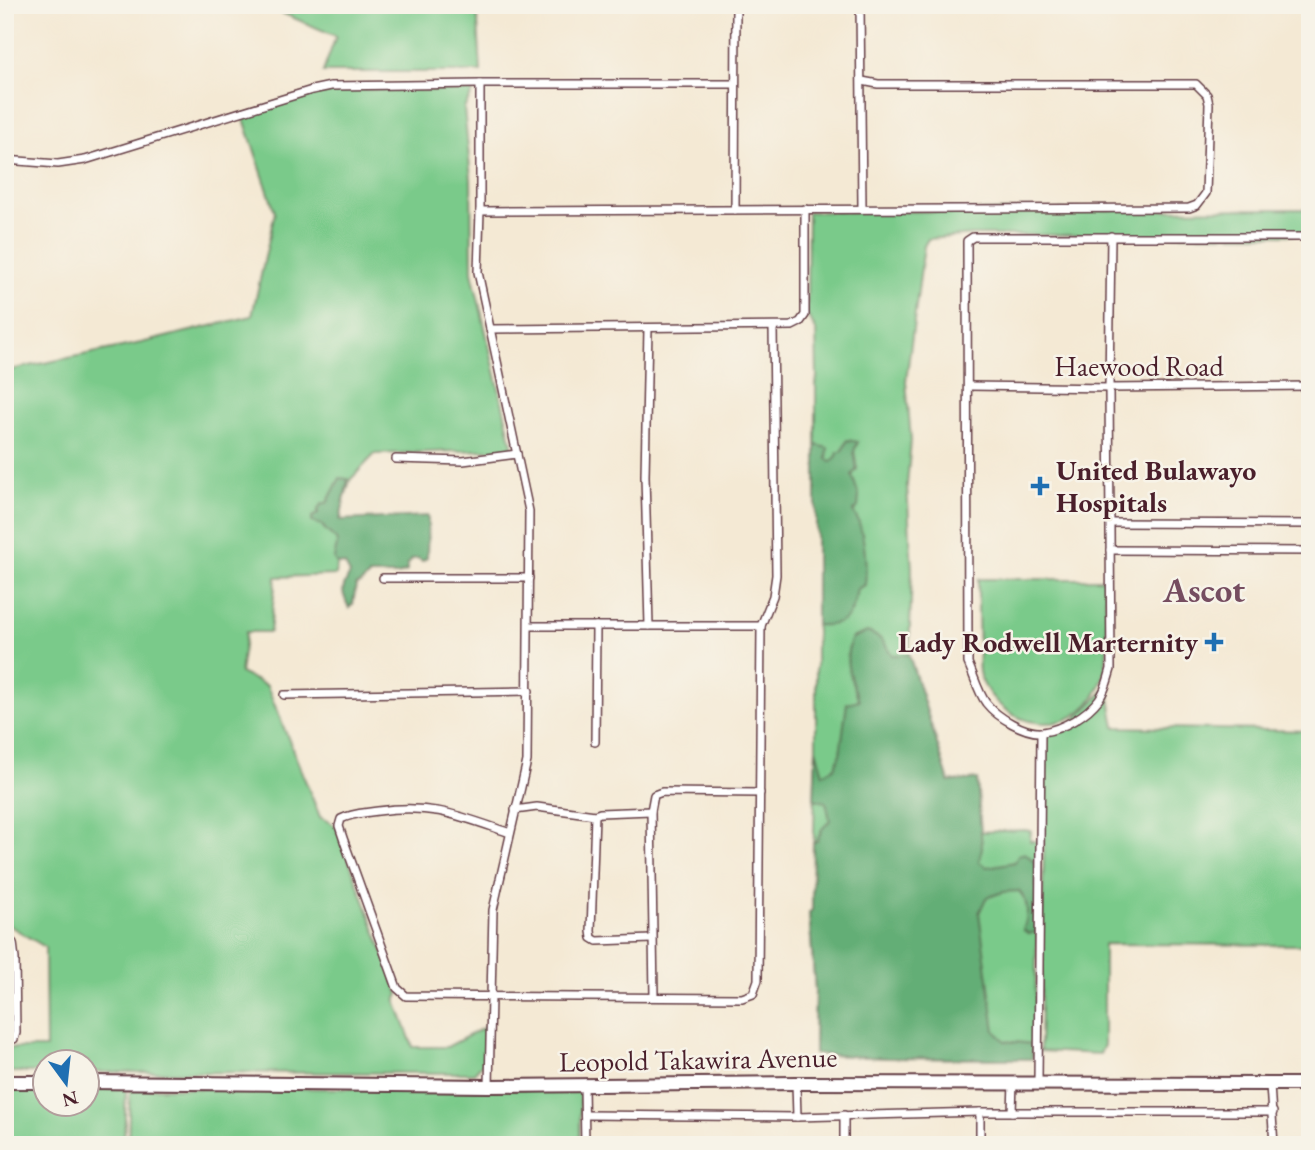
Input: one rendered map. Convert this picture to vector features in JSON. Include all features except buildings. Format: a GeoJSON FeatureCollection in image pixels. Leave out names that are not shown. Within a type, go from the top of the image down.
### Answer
{"type":"FeatureCollection","features":[{"type":"Feature","properties":{"kind":"highway"},"geometry":{"type":"LineString","coordinates":[[5,1082],[32,1082]]}},
{"type":"Feature","properties":{"kind":"highway","name":"Leopold Takawira Avenue"},"geometry":{"type":"LineString","coordinates":[[102,1082],[489,1086],[1013,1082],[1310,1084]]}},
{"type":"Feature","properties":{"kind":"street"},"geometry":{"type":"LineString","coordinates":[[735,210],[736,5]]}},
{"type":"Feature","properties":{"kind":"street"},"geometry":{"type":"LineString","coordinates":[[860,5],[862,208]]}},
{"type":"Feature","properties":{"kind":"street"},"geometry":{"type":"LineString","coordinates":[[480,211],[1189,208],[1197,205],[1206,193],[1209,104],[1205,91],[1192,83],[878,84],[862,81]]}},
{"type":"Feature","properties":{"kind":"street"},"geometry":{"type":"LineString","coordinates":[[480,84],[478,272],[529,505],[527,761],[493,910],[489,1086]]}},
{"type":"Feature","properties":{"kind":"street"},"geometry":{"type":"LineString","coordinates":[[5,160],[58,164],[85,160],[331,86],[734,84]]}},
{"type":"Feature","properties":{"kind":"street"},"geometry":{"type":"LineString","coordinates":[[490,329],[792,326],[800,322],[805,315],[806,209]]}},
{"type":"Feature","properties":{"kind":"street"},"geometry":{"type":"LineString","coordinates":[[1111,236],[1111,669],[1107,685],[1098,700],[1082,715],[1067,724],[1041,732],[1021,728],[987,704],[968,663],[967,245],[970,238],[1111,236],[1310,237]]}},
{"type":"Feature","properties":{"kind":"street"},"geometry":{"type":"LineString","coordinates":[[510,833],[441,810],[416,808],[358,814],[344,817],[339,822],[400,992],[406,996],[490,997],[742,998],[753,994],[757,986],[761,626],[773,596],[776,575],[773,327]]}},
{"type":"Feature","properties":{"kind":"street"},"geometry":{"type":"LineString","coordinates":[[648,328],[645,476],[649,626]]}},
{"type":"Feature","properties":{"kind":"street","name":"Haewood Road"},"geometry":{"type":"LineString","coordinates":[[968,386],[1310,386]]}},
{"type":"Feature","properties":{"kind":"street"},"geometry":{"type":"LineString","coordinates":[[397,458],[463,461],[517,454]]}},
{"type":"Feature","properties":{"kind":"street"},"geometry":{"type":"LineString","coordinates":[[1110,523],[1310,524]]}},
{"type":"Feature","properties":{"kind":"street"},"geometry":{"type":"LineString","coordinates":[[1110,550],[1310,551]]}},
{"type":"Feature","properties":{"kind":"street"},"geometry":{"type":"LineString","coordinates":[[383,578],[529,578]]}},
{"type":"Feature","properties":{"kind":"street"},"geometry":{"type":"LineString","coordinates":[[530,626],[761,626]]}},
{"type":"Feature","properties":{"kind":"street"},"geometry":{"type":"LineString","coordinates":[[595,741],[596,626]]}},
{"type":"Feature","properties":{"kind":"street"},"geometry":{"type":"LineString","coordinates":[[284,695],[529,691]]}},
{"type":"Feature","properties":{"kind":"street"},"geometry":{"type":"LineString","coordinates":[[1038,1082],[1041,732]]}},
{"type":"Feature","properties":{"kind":"street"},"geometry":{"type":"LineString","coordinates":[[654,996],[651,811],[654,795],[662,792],[760,793]]}},
{"type":"Feature","properties":{"kind":"street"},"geometry":{"type":"LineString","coordinates":[[518,797],[537,807]]}},
{"type":"Feature","properties":{"kind":"street"},"geometry":{"type":"LineString","coordinates":[[515,810],[537,807],[595,815],[651,811]]}},
{"type":"Feature","properties":{"kind":"street"},"geometry":{"type":"LineString","coordinates":[[595,815],[591,936],[597,941],[652,940]]}},
{"type":"Feature","properties":{"kind":"street"},"geometry":{"type":"LineString","coordinates":[[5,936],[13,943],[15,959],[16,1033],[14,1039],[5,1040]]}},
{"type":"Feature","properties":{"kind":"street"},"geometry":{"type":"LineString","coordinates":[[1012,1112],[1013,1082]]}},
{"type":"Feature","properties":{"kind":"street"},"geometry":{"type":"LineString","coordinates":[[796,1083],[797,1117]]}},
{"type":"Feature","properties":{"kind":"street"},"geometry":{"type":"LineString","coordinates":[[584,1085],[585,1145]]}},
{"type":"Feature","properties":{"kind":"street"},"geometry":{"type":"LineString","coordinates":[[1270,1085],[1274,1145]]}},
{"type":"Feature","properties":{"kind":"street"},"geometry":{"type":"LineString","coordinates":[[585,1115],[797,1117],[980,1112],[1273,1112]]}},
{"type":"Feature","properties":{"kind":"street"},"geometry":{"type":"LineString","coordinates":[[980,1112],[980,1145]]}},
{"type":"Feature","properties":{"kind":"street"},"geometry":{"type":"LineString","coordinates":[[844,1115],[844,1145]]}},
{"type":"Feature","properties":{"kind":"green space"},"geometry":{"type":"Polygon","coordinates":[[[263,5],[477,5],[481,72],[323,72],[336,36],[263,5]]]}},
{"type":"Feature","properties":{"kind":"green space"},"geometry":{"type":"Polygon","coordinates":[[[356,89],[474,91],[464,108],[471,179],[472,272],[513,449],[375,454],[350,480],[342,508],[336,575],[276,577],[270,632],[246,632],[240,673],[267,686],[320,817],[336,826],[399,994],[396,1001],[413,1047],[447,1047],[487,1026],[486,1060],[474,1073],[102,1072],[102,1048],[46,1048],[45,947],[5,923],[5,371],[141,343],[252,316],[275,212],[243,116],[314,94],[356,89]]]}},
{"type":"Feature","properties":{"kind":"green space"},"geometry":{"type":"Polygon","coordinates":[[[1310,209],[1310,235],[973,235],[928,239],[924,246],[906,381],[911,440],[907,485],[912,570],[909,655],[949,782],[977,779],[980,832],[1025,830],[1031,831],[1030,841],[1036,841],[1038,889],[1034,1051],[1032,1059],[887,1058],[814,1054],[815,990],[809,913],[812,910],[816,749],[817,377],[816,330],[807,315],[808,212],[1310,209]]]}},
{"type":"Feature","properties":{"kind":"green space"},"geometry":{"type":"Polygon","coordinates":[[[847,440],[858,442],[854,451],[857,469],[852,475],[859,496],[858,507],[853,512],[863,537],[865,585],[857,589],[853,607],[846,619],[835,624],[816,625],[816,445],[828,448],[827,459],[831,462],[838,452],[842,452],[847,440]]]}},
{"type":"Feature","properties":{"kind":"green space"},"geometry":{"type":"Polygon","coordinates":[[[340,478],[348,479],[340,520],[428,516],[427,558],[422,561],[418,558],[412,559],[407,565],[407,571],[398,575],[370,575],[356,585],[353,604],[349,608],[343,591],[350,574],[345,565],[334,560],[336,540],[322,525],[312,522],[312,517],[318,514],[323,503],[327,503],[340,478]]]}},
{"type":"Feature","properties":{"kind":"green space"},"geometry":{"type":"Polygon","coordinates":[[[978,579],[1104,579],[1107,648],[1104,674],[1100,686],[1088,704],[1074,716],[1056,722],[1038,723],[1020,718],[1004,708],[990,694],[979,670],[978,579]]]}},
{"type":"Feature","properties":{"kind":"green space"},"geometry":{"type":"Polygon","coordinates":[[[867,632],[880,639],[892,655],[909,655],[949,782],[977,779],[982,848],[979,862],[987,867],[1015,862],[1018,855],[1025,853],[1036,863],[1037,931],[1030,934],[1023,930],[1027,909],[1019,891],[1003,892],[986,898],[979,913],[995,1031],[1005,1041],[1032,1044],[1032,1059],[887,1058],[814,1054],[815,990],[809,913],[812,910],[813,842],[817,841],[830,820],[826,802],[814,799],[816,749],[823,774],[835,767],[840,754],[847,703],[859,700],[848,669],[849,646],[852,638],[867,632]]]}},
{"type":"Feature","properties":{"kind":"green space"},"geometry":{"type":"Polygon","coordinates":[[[1108,687],[1115,727],[1310,731],[1310,945],[1104,944],[1104,1045],[1100,1054],[1040,1051],[1046,733],[1068,726],[1108,687]]]}},
{"type":"Feature","properties":{"kind":"green space"},"geometry":{"type":"Polygon","coordinates":[[[5,1048],[32,1048],[32,1072],[5,1072],[5,1048]]]}},
{"type":"Feature","properties":{"kind":"green space"},"geometry":{"type":"Polygon","coordinates":[[[5,1088],[32,1088],[32,1118],[102,1118],[102,1088],[126,1088],[124,1145],[5,1145],[5,1088]]]}},
{"type":"Feature","properties":{"kind":"green space"},"geometry":{"type":"Polygon","coordinates":[[[130,1088],[580,1089],[580,1145],[128,1145],[130,1088]]]}},
{"type":"Feature","properties":{"kind":"place","name":"United Bulawayo Hospitals"},"geometry":{"type":"Point","coordinates":[1040,486]}},
{"type":"Feature","properties":{"kind":"place","name":"Lady Rodwell Marternity"},"geometry":{"type":"Point","coordinates":[1214,642]}},
{"type":"Feature","properties":{"kind":"district","name":"Ascot"},"geometry":{"type":"Point","coordinates":[1204,590]}}]}
